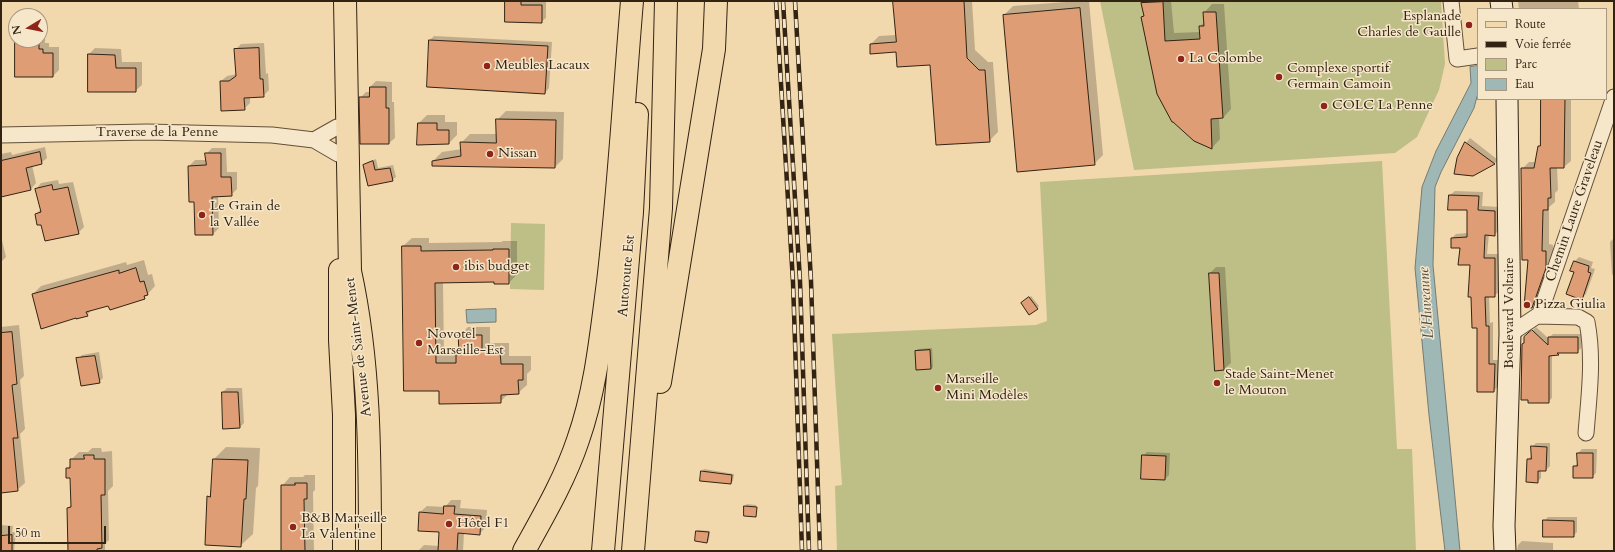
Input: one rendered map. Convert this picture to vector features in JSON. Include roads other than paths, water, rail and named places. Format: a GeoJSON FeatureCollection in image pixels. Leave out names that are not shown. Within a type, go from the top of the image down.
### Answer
{"type":"FeatureCollection","features":[{"type":"Feature","properties":{"kind":"main road"},"geometry":{"type":"LineString","coordinates":[[336,1],[337,127],[342,161]]}},
{"type":"Feature","properties":{"kind":"main road"},"geometry":{"type":"LineString","coordinates":[[342,161],[345,1]]}},
{"type":"Feature","properties":{"kind":"main road"},"geometry":{"type":"LineString","coordinates":[[524,551],[560,486],[578,440],[591,394],[602,335],[612,249],[632,1]]}},
{"type":"Feature","properties":{"kind":"main road","name":"Autoroute Est"},"geometry":{"type":"LineString","coordinates":[[603,551],[632,212],[639,80],[640,1]]}},
{"type":"Feature","properties":{"kind":"main road","name":"Autoroute Est"},"geometry":{"type":"LineString","coordinates":[[633,548],[661,208],[666,1]]}},
{"type":"Feature","properties":{"kind":"main road"},"geometry":{"type":"LineString","coordinates":[[633,548],[714,49],[716,1]]}},
{"type":"Feature","properties":{"kind":"main road","name":"Boulevard Voltaire"},"geometry":{"type":"LineString","coordinates":[[1505,551],[1504,526],[1510,334],[1507,100]]}},
{"type":"Feature","properties":{"kind":"main road","name":"Avenue de Saint-Menet"},"geometry":{"type":"LineString","coordinates":[[342,161],[350,271],[351,341],[359,411],[356,550]]}},
{"type":"Feature","properties":{"kind":"main road","name":"Avenue de Saint-Menet"},"geometry":{"type":"LineString","coordinates":[[342,161],[340,340],[344,415],[345,529],[356,550]]}},
{"type":"Feature","properties":{"kind":"main road","name":"Boulevard Voltaire"},"geometry":{"type":"LineString","coordinates":[[1500,551],[1504,526]]}},
{"type":"Feature","properties":{"kind":"street"},"geometry":{"type":"LineString","coordinates":[[1451,1],[1457,59],[1477,56]]}},
{"type":"Feature","properties":{"kind":"street","name":"Chemin Laure Graveleau"},"geometry":{"type":"LineString","coordinates":[[1539,316],[1614,97]]}},
{"type":"Feature","properties":{"kind":"street"},"geometry":{"type":"LineString","coordinates":[[314,140],[337,127]]}},
{"type":"Feature","properties":{"kind":"street","name":"Traverse de la Penne"},"geometry":{"type":"LineString","coordinates":[[1,135],[147,132],[272,135],[314,140],[342,161]]}},
{"type":"Feature","properties":{"kind":"street"},"geometry":{"type":"LineString","coordinates":[[1510,334],[1539,316],[1578,317],[1587,322],[1591,340],[1590,388],[1586,433]]}},
{"type":"Feature","properties":{"kind":"water","name":"L'Huveaune"},"geometry":{"type":"Polygon","coordinates":[[[1477,66],[1477,97],[1474,108],[1441,172],[1435,187],[1433,265],[1460,551],[1445,551],[1429,415],[1415,268],[1422,187],[1436,151],[1471,83],[1470,67],[1477,66]]]}},
{"type":"Feature","properties":{"kind":"water"},"geometry":{"type":"Polygon","coordinates":[[[496,309],[496,322],[467,323],[466,310],[496,309]]]}},
{"type":"Feature","properties":{"kind":"railway"},"geometry":{"type":"LineString","coordinates":[[776,1],[793,282],[802,551]]}},
{"type":"Feature","properties":{"kind":"railway"},"geometry":{"type":"LineString","coordinates":[[783,1],[800,281],[809,551]]}},
{"type":"Feature","properties":{"kind":"railway"},"geometry":{"type":"LineString","coordinates":[[795,1],[811,281],[820,551]]}},
{"type":"Feature","properties":{"kind":"place","name":"Esplanade Charles de Gaulle"},"geometry":{"type":"Point","coordinates":[1469,25]}},
{"type":"Feature","properties":{"kind":"place","name":"La Colombe"},"geometry":{"type":"Point","coordinates":[1181,59]}},
{"type":"Feature","properties":{"kind":"place","name":"Meubles Lacaux"},"geometry":{"type":"Point","coordinates":[487,66]}},
{"type":"Feature","properties":{"kind":"place","name":"Complexe sportif Germain Camoin"},"geometry":{"type":"Point","coordinates":[1279,77]}},
{"type":"Feature","properties":{"kind":"place","name":"COLC La Penne"},"geometry":{"type":"Point","coordinates":[1324,106]}},
{"type":"Feature","properties":{"kind":"place","name":"Nissan"},"geometry":{"type":"Point","coordinates":[490,154]}},
{"type":"Feature","properties":{"kind":"place","name":"Le Grain de la Vallée"},"geometry":{"type":"Point","coordinates":[202,215]}},
{"type":"Feature","properties":{"kind":"place","name":"ibis budget"},"geometry":{"type":"Point","coordinates":[456,267]}},
{"type":"Feature","properties":{"kind":"place","name":"Pizza Giulia"},"geometry":{"type":"Point","coordinates":[1527,305]}},
{"type":"Feature","properties":{"kind":"place","name":"Novotel Marseille-Est"},"geometry":{"type":"Point","coordinates":[419,343]}},
{"type":"Feature","properties":{"kind":"place","name":"Stade Saint-Menet le Mouton"},"geometry":{"type":"Point","coordinates":[1217,383]}},
{"type":"Feature","properties":{"kind":"place","name":"Marseille Mini Modèles"},"geometry":{"type":"Point","coordinates":[938,388]}},
{"type":"Feature","properties":{"kind":"place","name":"Hôtel F1"},"geometry":{"type":"Point","coordinates":[449,524]}},
{"type":"Feature","properties":{"kind":"place","name":"B&B Marseille La Valentine"},"geometry":{"type":"Point","coordinates":[293,527]}}]}
